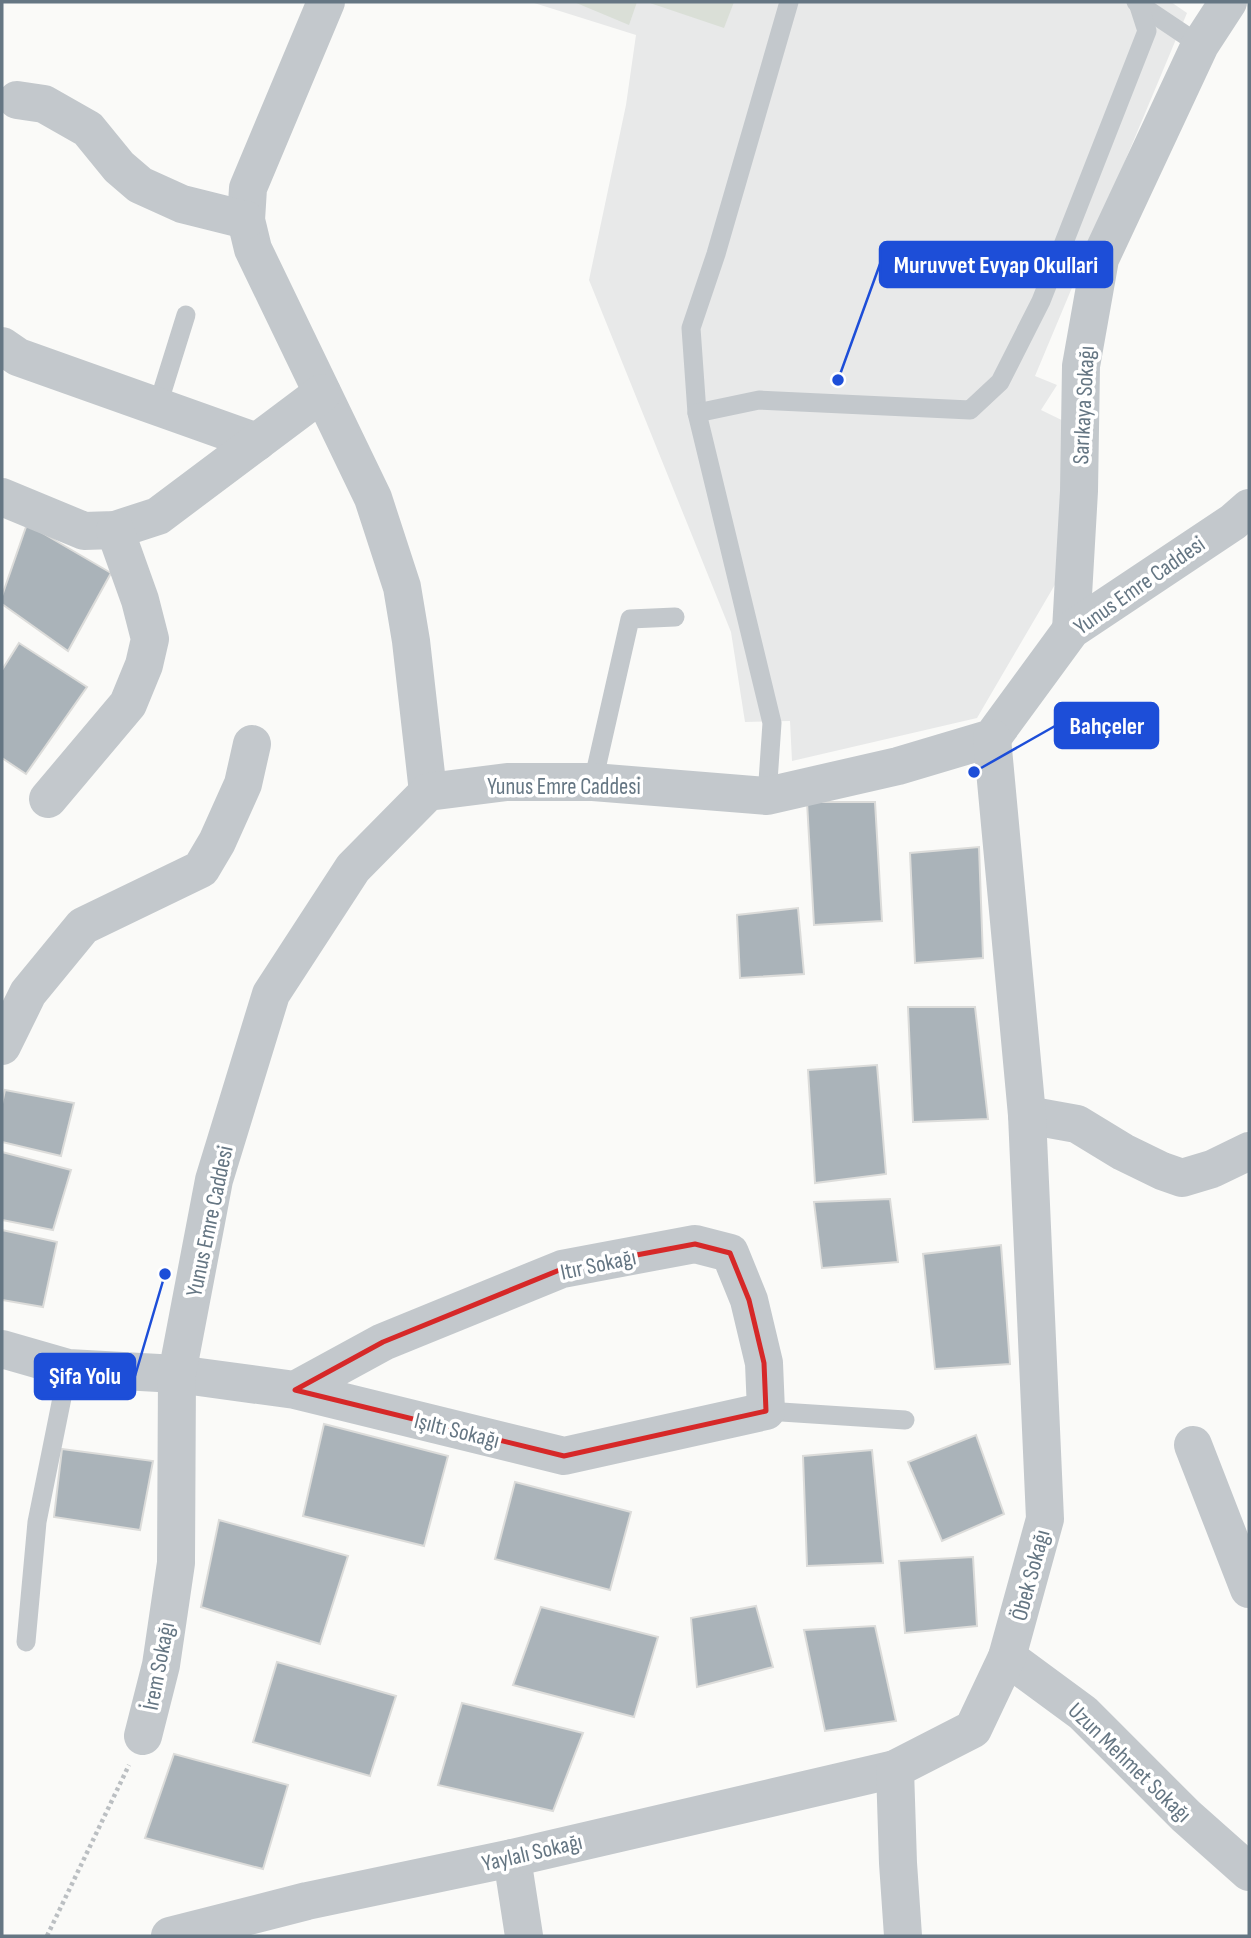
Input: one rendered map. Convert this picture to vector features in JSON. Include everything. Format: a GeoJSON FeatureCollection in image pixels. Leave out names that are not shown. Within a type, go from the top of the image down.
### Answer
{"type":"FeatureCollection","features":[{"type":"Feature","properties":{"kind":"street"},"geometry":{"type":"LineString","coordinates":[[326,2],[248,188],[246,220],[253,249],[373,498],[402,587],[411,640],[428,792]]}},
{"type":"Feature","properties":{"kind":"street","name":"Sarıkaya Sokağı"},"geometry":{"type":"LineString","coordinates":[[1071,630],[1079,491],[1081,366],[1100,259],[1200,45],[1235,8]]}},
{"type":"Feature","properties":{"kind":"street"},"geometry":{"type":"LineString","coordinates":[[17,100],[44,104],[89,129],[119,167],[140,185],[182,204],[246,220]]}},
{"type":"Feature","properties":{"kind":"street"},"geometry":{"type":"LineString","coordinates":[[2,346],[18,357],[257,442]]}},
{"type":"Feature","properties":{"kind":"street"},"geometry":{"type":"LineString","coordinates":[[2,498],[84,531],[115,530],[158,516],[322,393]]}},
{"type":"Feature","properties":{"kind":"street","name":"Yunus Emre Caddesi"},"geometry":{"type":"LineString","coordinates":[[177,1374],[214,1180],[271,994],[353,868],[428,792],[507,782],[593,782],[767,796],[898,766],[992,738],[1071,630],[1249,508]]}},
{"type":"Feature","properties":{"kind":"street"},"geometry":{"type":"LineString","coordinates":[[48,799],[128,704],[144,665],[150,639],[140,600],[115,530]]}},
{"type":"Feature","properties":{"kind":"street"},"geometry":{"type":"LineString","coordinates":[[1208,538],[1249,544]]}},
{"type":"Feature","properties":{"kind":"street","name":"Öbek Sokağı"},"geometry":{"type":"LineString","coordinates":[[895,1769],[973,1729],[1007,1657],[1045,1519],[1027,1115],[992,738]]}},
{"type":"Feature","properties":{"kind":"street"},"geometry":{"type":"LineString","coordinates":[[2,1046],[28,993],[83,926],[201,869],[217,842],[243,783],[252,744]]}},
{"type":"Feature","properties":{"kind":"street"},"geometry":{"type":"LineString","coordinates":[[1027,1115],[1077,1125],[1123,1152],[1182,1178],[1212,1169],[1249,1151]]}},
{"type":"Feature","properties":{"kind":"street","name":"Itır Sokağı"},"geometry":{"type":"LineString","coordinates":[[295,1390],[383,1342],[562,1269],[695,1244],[730,1253],[750,1300],[764,1363],[751,1415]]}},
{"type":"Feature","properties":{"kind":"street","name":"Işıltı Sokağı"},"geometry":{"type":"LineString","coordinates":[[2,1349],[68,1368],[177,1374],[295,1390],[564,1456],[751,1415]]}},
{"type":"Feature","properties":{"kind":"street","name":"İrem Sokağı"},"geometry":{"type":"LineString","coordinates":[[143,1736],[160,1664],[176,1563],[177,1374]]}},
{"type":"Feature","properties":{"kind":"street"},"geometry":{"type":"LineString","coordinates":[[1193,1445],[1249,1589]]}},
{"type":"Feature","properties":{"kind":"street","name":"Uzun Mehmet Sokağı"},"geometry":{"type":"LineString","coordinates":[[1007,1657],[1083,1713],[1186,1816],[1249,1872]]}},
{"type":"Feature","properties":{"kind":"street"},"geometry":{"type":"LineString","coordinates":[[895,1769],[903,1936]]}},
{"type":"Feature","properties":{"kind":"street","name":"Yaylalı Sokağı"},"geometry":{"type":"LineString","coordinates":[[170,1936],[247,1926],[512,1858],[895,1769]]}},
{"type":"Feature","properties":{"kind":"street"},"geometry":{"type":"LineString","coordinates":[[512,1858],[524,1936]]}},
{"type":"Feature","properties":{"kind":"lane"},"geometry":{"type":"LineString","coordinates":[[767,796],[772,723],[697,413],[691,328],[716,254],[789,2]]}},
{"type":"Feature","properties":{"kind":"lane"},"geometry":{"type":"LineString","coordinates":[[697,413],[759,400],[970,410],[1000,382],[1041,301],[1147,31],[1137,2]]}},
{"type":"Feature","properties":{"kind":"lane"},"geometry":{"type":"LineString","coordinates":[[1137,2],[1200,45]]}},
{"type":"Feature","properties":{"kind":"lane"},"geometry":{"type":"LineString","coordinates":[[157,408],[186,315]]}},
{"type":"Feature","properties":{"kind":"lane"},"geometry":{"type":"LineString","coordinates":[[593,782],[630,619],[675,617]]}},
{"type":"Feature","properties":{"kind":"lane"},"geometry":{"type":"LineString","coordinates":[[26,1642],[37,1522],[68,1368]]}},
{"type":"Feature","properties":{"kind":"lane"},"geometry":{"type":"LineString","coordinates":[[751,1415],[905,1420]]}},
{"type":"Feature","properties":{"kind":"path","name":"İrem Sokağı"},"geometry":{"type":"LineString","coordinates":[[47,1936],[143,1736]]}},
{"type":"Feature","properties":{"kind":"highlighted area"},"geometry":{"type":"Polygon","coordinates":[[[695,1244],[730,1253],[749,1300],[764,1363],[766,1411],[564,1456],[295,1390],[383,1342],[562,1269],[695,1244]]]}},
{"type":"Feature","properties":{"kind":"shaded area"},"geometry":{"type":"Polygon","coordinates":[[[531,2],[1171,2],[1187,13],[1035,376],[1057,385],[1041,410],[1074,426],[1060,576],[977,718],[792,761],[790,721],[745,722],[731,632],[589,280],[626,105],[636,35],[531,2]]]}},
{"type":"Feature","properties":{"kind":"shaded area"},"geometry":{"type":"Polygon","coordinates":[[[574,2],[637,2],[629,25],[574,2]]]}},
{"type":"Feature","properties":{"kind":"shaded area"},"geometry":{"type":"Polygon","coordinates":[[[647,2],[734,2],[724,28],[647,2]]]}},
{"type":"Feature","properties":{"kind":"building"},"geometry":{"type":"Polygon","coordinates":[[[27,524],[111,573],[68,651],[2,604],[2,596],[27,524]]]}},
{"type":"Feature","properties":{"kind":"building"},"geometry":{"type":"Polygon","coordinates":[[[19,643],[87,687],[26,774],[2,758],[2,670],[19,643]]]}},
{"type":"Feature","properties":{"kind":"building"},"geometry":{"type":"Polygon","coordinates":[[[807,802],[875,802],[882,921],[814,925],[807,802]]]}},
{"type":"Feature","properties":{"kind":"building"},"geometry":{"type":"Polygon","coordinates":[[[979,847],[983,958],[915,963],[910,853],[979,847]]]}},
{"type":"Feature","properties":{"kind":"building"},"geometry":{"type":"Polygon","coordinates":[[[798,908],[804,974],[740,978],[737,915],[798,908]]]}},
{"type":"Feature","properties":{"kind":"building"},"geometry":{"type":"Polygon","coordinates":[[[908,1007],[975,1007],[988,1119],[913,1122],[908,1007]]]}},
{"type":"Feature","properties":{"kind":"building"},"geometry":{"type":"Polygon","coordinates":[[[877,1065],[886,1174],[815,1183],[808,1070],[877,1065]]]}},
{"type":"Feature","properties":{"kind":"building"},"geometry":{"type":"Polygon","coordinates":[[[5,1090],[74,1103],[61,1156],[2,1142],[2,1104],[5,1090]]]}},
{"type":"Feature","properties":{"kind":"building"},"geometry":{"type":"Polygon","coordinates":[[[2,1152],[71,1170],[53,1230],[2,1220],[2,1152]]]}},
{"type":"Feature","properties":{"kind":"building"},"geometry":{"type":"Polygon","coordinates":[[[890,1199],[898,1262],[822,1268],[814,1202],[890,1199]]]}},
{"type":"Feature","properties":{"kind":"building"},"geometry":{"type":"Polygon","coordinates":[[[2,1230],[57,1242],[43,1307],[2,1300],[2,1230]]]}},
{"type":"Feature","properties":{"kind":"building"},"geometry":{"type":"Polygon","coordinates":[[[1001,1245],[1010,1364],[935,1369],[923,1254],[1001,1245]]]}},
{"type":"Feature","properties":{"kind":"building"},"geometry":{"type":"Polygon","coordinates":[[[324,1424],[448,1456],[424,1546],[303,1516],[324,1424]]]}},
{"type":"Feature","properties":{"kind":"building"},"geometry":{"type":"Polygon","coordinates":[[[976,1435],[1004,1514],[942,1541],[908,1462],[976,1435]]]}},
{"type":"Feature","properties":{"kind":"building"},"geometry":{"type":"Polygon","coordinates":[[[62,1449],[153,1461],[140,1530],[54,1517],[62,1449]]]}},
{"type":"Feature","properties":{"kind":"building"},"geometry":{"type":"Polygon","coordinates":[[[872,1450],[883,1563],[807,1566],[803,1456],[872,1450]]]}},
{"type":"Feature","properties":{"kind":"building"},"geometry":{"type":"Polygon","coordinates":[[[515,1482],[631,1512],[610,1590],[495,1559],[515,1482]]]}},
{"type":"Feature","properties":{"kind":"building"},"geometry":{"type":"Polygon","coordinates":[[[219,1520],[348,1556],[320,1644],[201,1607],[219,1520]]]}},
{"type":"Feature","properties":{"kind":"building"},"geometry":{"type":"Polygon","coordinates":[[[973,1557],[977,1626],[905,1633],[899,1561],[973,1557]]]}},
{"type":"Feature","properties":{"kind":"building"},"geometry":{"type":"Polygon","coordinates":[[[756,1606],[773,1667],[697,1687],[691,1618],[756,1606]]]}},
{"type":"Feature","properties":{"kind":"building"},"geometry":{"type":"Polygon","coordinates":[[[541,1607],[658,1637],[634,1717],[513,1685],[541,1607]]]}},
{"type":"Feature","properties":{"kind":"building"},"geometry":{"type":"Polygon","coordinates":[[[875,1626],[896,1721],[825,1731],[804,1630],[875,1626]]]}},
{"type":"Feature","properties":{"kind":"building"},"geometry":{"type":"Polygon","coordinates":[[[277,1662],[396,1696],[370,1776],[253,1742],[277,1662]]]}},
{"type":"Feature","properties":{"kind":"building"},"geometry":{"type":"Polygon","coordinates":[[[462,1703],[583,1733],[553,1811],[438,1785],[462,1703]]]}},
{"type":"Feature","properties":{"kind":"building"},"geometry":{"type":"Polygon","coordinates":[[[174,1754],[288,1785],[263,1869],[145,1838],[174,1754]]]}},
{"type":"Feature","properties":{"kind":"place","name":"Muruvvet Evyap Okullari"},"geometry":{"type":"Point","coordinates":[838,380]}},
{"type":"Feature","properties":{"kind":"place","name":"Bahçeler"},"geometry":{"type":"Point","coordinates":[974,772]}},
{"type":"Feature","properties":{"kind":"place","name":"Şifa Yolu"},"geometry":{"type":"Point","coordinates":[165,1274]}}]}
